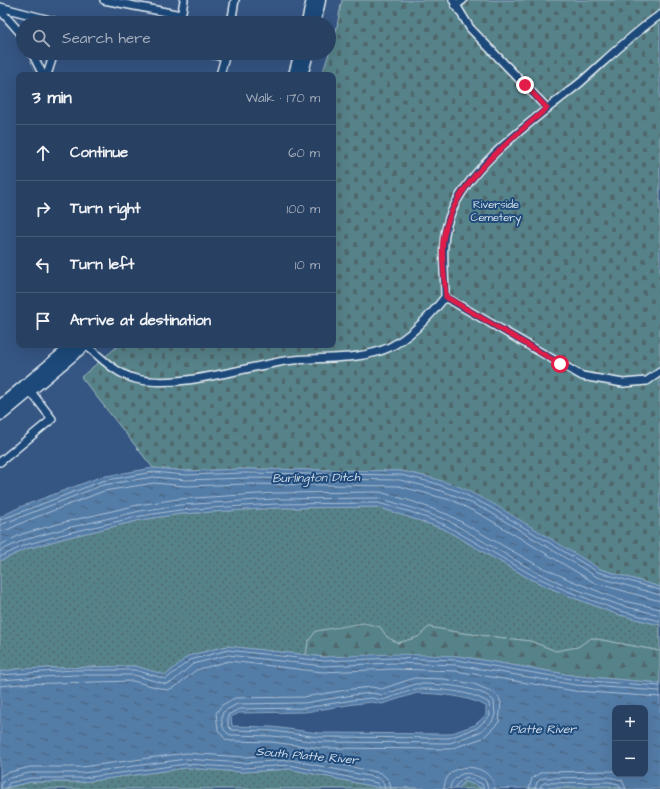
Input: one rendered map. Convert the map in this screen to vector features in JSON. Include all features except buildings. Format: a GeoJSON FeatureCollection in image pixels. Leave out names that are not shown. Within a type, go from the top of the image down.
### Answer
{"type":"FeatureCollection","features":[{"type":"Feature","properties":{"kind":"main road"},"geometry":{"type":"LineString","coordinates":[[313,16],[316,0]]}},
{"type":"Feature","properties":{"kind":"main road"},"geometry":{"type":"LineString","coordinates":[[299,72],[302,60]]}},
{"type":"Feature","properties":{"kind":"main road"},"geometry":{"type":"LineString","coordinates":[[0,411],[75,348]]}},
{"type":"Feature","properties":{"kind":"lane"},"geometry":{"type":"LineString","coordinates":[[104,0],[181,15],[184,0]]}},
{"type":"Feature","properties":{"kind":"lane"},"geometry":{"type":"LineString","coordinates":[[232,16],[235,0]]}},
{"type":"Feature","properties":{"kind":"lane"},"geometry":{"type":"LineString","coordinates":[[462,0],[454,3],[470,28],[547,108]]}},
{"type":"Feature","properties":{"kind":"lane"},"geometry":{"type":"LineString","coordinates":[[0,8],[33,16]]}},
{"type":"Feature","properties":{"kind":"lane"},"geometry":{"type":"LineString","coordinates":[[0,8],[16,27]]}},
{"type":"Feature","properties":{"kind":"lane"},"geometry":{"type":"LineString","coordinates":[[90,348],[117,371],[136,379],[172,382],[286,361],[367,354],[390,347],[412,332],[432,314],[446,297],[443,242],[449,218],[460,196],[480,169],[547,108],[581,81],[637,31],[660,15]]}},
{"type":"Feature","properties":{"kind":"lane"},"geometry":{"type":"LineString","coordinates":[[36,60],[42,72]]}},
{"type":"Feature","properties":{"kind":"lane"},"geometry":{"type":"LineString","coordinates":[[48,72],[52,60]]}},
{"type":"Feature","properties":{"kind":"lane"},"geometry":{"type":"LineString","coordinates":[[221,72],[224,60]]}},
{"type":"Feature","properties":{"kind":"lane"},"geometry":{"type":"LineString","coordinates":[[446,297],[582,376],[623,383],[647,381],[660,372]]}},
{"type":"Feature","properties":{"kind":"lane"},"geometry":{"type":"LineString","coordinates":[[0,462],[52,419],[28,388]]}},
{"type":"Feature","properties":{"kind":"green space","name":"Riverside Cemetery"},"geometry":{"type":"Polygon","coordinates":[[[342,0],[660,0],[660,587],[600,569],[432,478],[401,471],[245,469],[186,471],[153,468],[81,377],[115,348],[336,348],[336,72],[323,72],[327,60],[336,60],[336,31],[342,0]]]}},
{"type":"Feature","properties":{"kind":"green space"},"geometry":{"type":"Polygon","coordinates":[[[378,507],[444,529],[530,579],[564,594],[616,614],[660,625],[660,651],[592,638],[578,647],[556,651],[530,641],[462,633],[429,627],[418,637],[398,643],[387,637],[380,627],[347,627],[316,631],[308,642],[306,655],[227,646],[188,656],[166,676],[135,666],[17,669],[0,672],[0,561],[26,549],[141,520],[180,514],[276,508],[378,507]]]}},
{"type":"Feature","properties":{"kind":"green space"},"geometry":{"type":"Polygon","coordinates":[[[364,623],[380,627],[387,637],[398,643],[418,637],[429,627],[462,633],[530,641],[556,651],[578,647],[591,638],[660,651],[660,683],[577,676],[458,656],[324,657],[306,655],[308,642],[316,631],[364,623]]]}},
{"type":"Feature","properties":{"kind":"green space"},"geometry":{"type":"Polygon","coordinates":[[[186,768],[243,772],[290,769],[376,787],[423,787],[434,789],[2,789],[31,782],[83,782],[186,768]]]}},
{"type":"Feature","properties":{"kind":"green space"},"geometry":{"type":"Polygon","coordinates":[[[465,781],[484,789],[458,789],[465,781]]]}},
{"type":"Feature","properties":{"kind":"green space"},"geometry":{"type":"Polygon","coordinates":[[[568,786],[610,786],[627,789],[528,789],[568,786]]]}},
{"type":"Feature","properties":{"kind":"water","name":"Burlington Ditch"},"geometry":{"type":"Polygon","coordinates":[[[153,468],[186,471],[245,469],[401,471],[432,478],[460,487],[492,503],[600,569],[660,587],[660,625],[616,614],[564,594],[530,579],[444,529],[378,507],[276,508],[180,514],[141,520],[69,537],[26,549],[0,561],[0,517],[20,507],[100,477],[153,468]]]}},
{"type":"Feature","properties":{"kind":"water","name":"Platte River"},"geometry":{"type":"Polygon","coordinates":[[[227,646],[324,657],[394,654],[458,656],[577,676],[660,683],[660,789],[627,789],[610,786],[484,789],[465,781],[458,789],[376,787],[290,769],[243,772],[186,768],[83,782],[31,782],[0,789],[0,672],[17,669],[135,666],[166,675],[188,656],[227,646]],[[417,693],[382,704],[372,702],[305,712],[239,713],[231,717],[232,726],[272,727],[319,733],[449,734],[475,725],[486,715],[486,706],[478,702],[461,697],[417,693]]]}},
{"type":"Feature","properties":{"kind":"route"},"geometry":{"type":"LineString","coordinates":[[525,85],[547,108],[512,138],[480,169],[460,196],[449,218],[443,242],[446,297],[479,315],[560,364]]}},
{"type":"Feature","properties":{"kind":"water label","name":"South Platte River"},"geometry":{"type":"Point","coordinates":[307,756]}}]}
